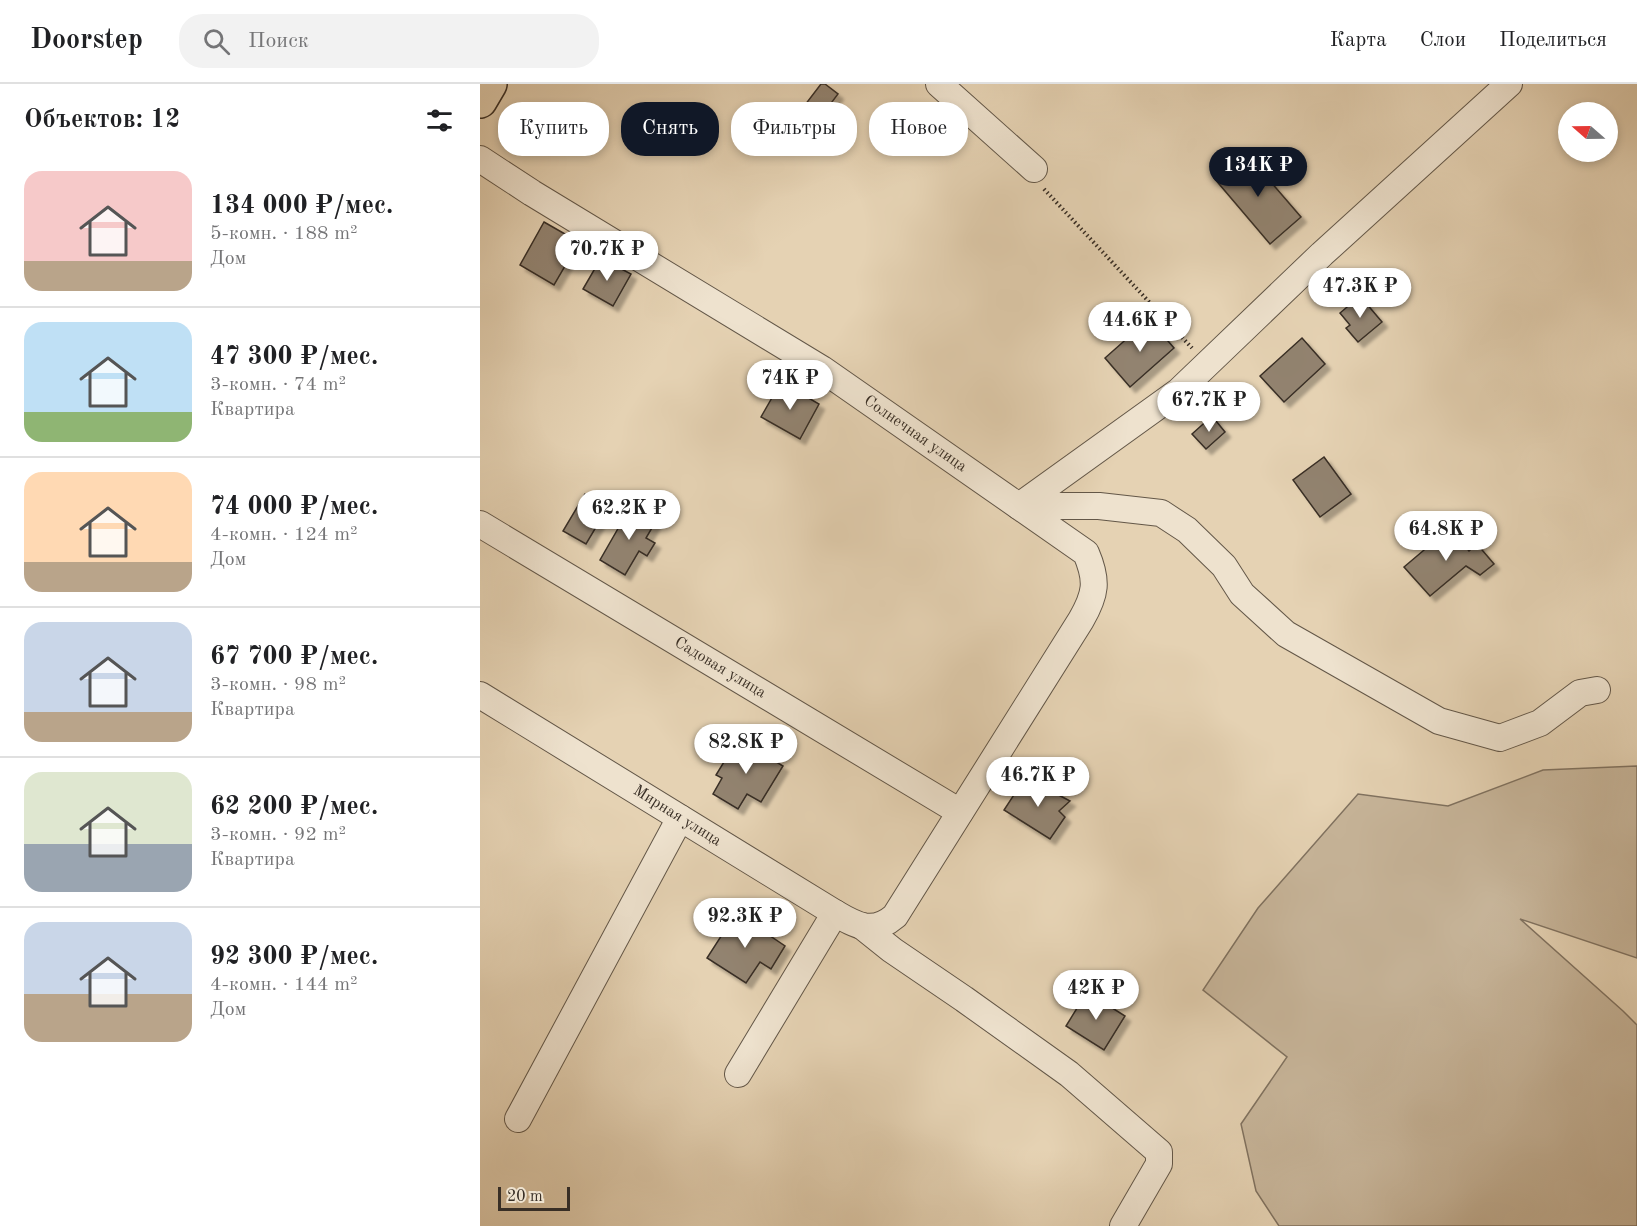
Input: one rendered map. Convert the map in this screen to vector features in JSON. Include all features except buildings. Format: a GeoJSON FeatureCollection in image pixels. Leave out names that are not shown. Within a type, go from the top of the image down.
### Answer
{"type":"FeatureCollection","features":[{"type":"Feature","properties":{"kind":"main road"},"geometry":{"type":"LineString","coordinates":[[480,101],[490,84]]}},
{"type":"Feature","properties":{"kind":"lane"},"geometry":{"type":"LineString","coordinates":[[939,84],[1034,169]]}},
{"type":"Feature","properties":{"kind":"lane"},"geometry":{"type":"LineString","coordinates":[[1019,506],[1179,391],[1322,254],[1509,84]]}},
{"type":"Feature","properties":{"kind":"lane","name":"Солнечная улица"},"geometry":{"type":"LineString","coordinates":[[480,159],[822,369],[1086,553],[1093,569],[1095,586],[1091,602],[960,812]]}},
{"type":"Feature","properties":{"kind":"lane"},"geometry":{"type":"LineString","coordinates":[[1019,506],[1099,506],[1161,513],[1187,530],[1224,566],[1242,594],[1286,634],[1439,721],[1500,738],[1540,723],[1580,693],[1597,690]]}},
{"type":"Feature","properties":{"kind":"lane","name":"Садовая улица"},"geometry":{"type":"LineString","coordinates":[[480,524],[960,812]]}},
{"type":"Feature","properties":{"kind":"lane","name":"Мирная улица"},"geometry":{"type":"LineString","coordinates":[[480,695],[835,913],[870,927],[892,950],[1069,1074],[1159,1152],[1159,1164],[1123,1226]]}},
{"type":"Feature","properties":{"kind":"lane"},"geometry":{"type":"LineString","coordinates":[[870,927],[895,916],[960,812]]}},
{"type":"Feature","properties":{"kind":"lane"},"geometry":{"type":"LineString","coordinates":[[518,1119],[680,818]]}},
{"type":"Feature","properties":{"kind":"lane"},"geometry":{"type":"LineString","coordinates":[[738,1074],[835,913]]}},
{"type":"Feature","properties":{"kind":"path"},"geometry":{"type":"LineString","coordinates":[[1034,169],[1031,176],[1207,363]]}},
{"type":"Feature","properties":{"kind":"shaded area"},"geometry":{"type":"Polygon","coordinates":[[[1637,766],[1637,958],[1520,919],[1637,1025],[1637,1226],[1279,1226],[1256,1191],[1241,1124],[1287,1057],[1203,990],[1258,908],[1358,794],[1448,806],[1543,770],[1637,766]]]}}]}
